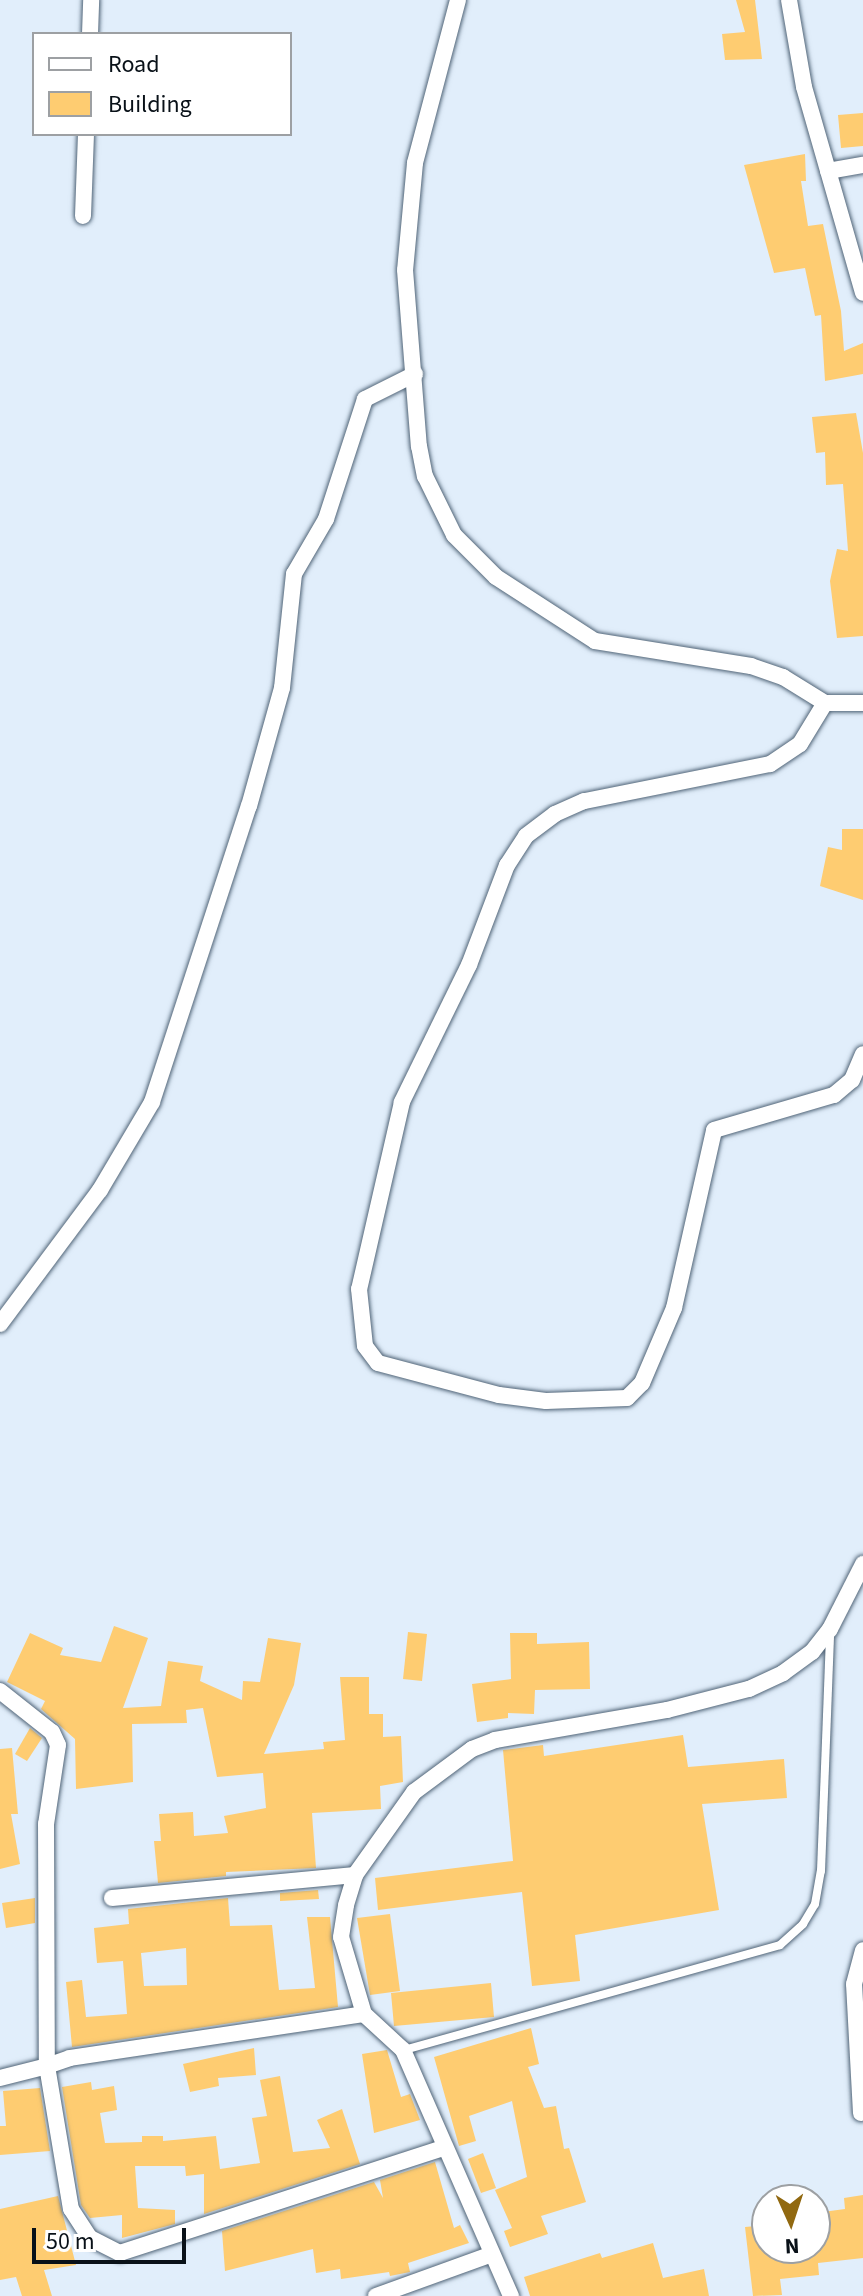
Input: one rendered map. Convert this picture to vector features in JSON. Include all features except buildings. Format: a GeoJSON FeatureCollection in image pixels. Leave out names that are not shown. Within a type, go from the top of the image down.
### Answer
{"type":"FeatureCollection","features":[{"type":"Feature","properties":{"kind":"street"},"geometry":{"type":"LineString","coordinates":[[90,32],[91,0]]}},
{"type":"Feature","properties":{"kind":"street"},"geometry":{"type":"LineString","coordinates":[[458,0],[415,163],[405,270],[425,476],[454,535],[496,577],[595,641],[751,666],[783,677],[825,703],[863,703]]}},
{"type":"Feature","properties":{"kind":"street"},"geometry":{"type":"LineString","coordinates":[[789,0],[804,87],[863,293]]}},
{"type":"Feature","properties":{"kind":"street"},"geometry":{"type":"LineString","coordinates":[[83,216],[86,136]]}},
{"type":"Feature","properties":{"kind":"street"},"geometry":{"type":"LineString","coordinates":[[828,171],[863,165]]}},
{"type":"Feature","properties":{"kind":"street"},"geometry":{"type":"LineString","coordinates":[[0,1324],[100,1190],[152,1102],[278,703],[288,662],[294,574],[326,519],[365,399],[415,374]]}},
{"type":"Feature","properties":{"kind":"street"},"geometry":{"type":"LineString","coordinates":[[825,703],[800,744],[770,764],[584,801],[555,814],[526,836],[507,865],[469,965],[402,1102],[359,1289],[359,1328],[365,1346],[378,1363],[499,1395],[546,1401],[627,1398],[642,1383],[674,1308],[714,1130],[834,1095],[852,1080],[863,1054]]}},
{"type":"Feature","properties":{"kind":"street"},"geometry":{"type":"LineString","coordinates":[[511,2296],[403,2050],[364,2014],[341,1937],[355,1875],[414,1792],[472,1749],[523,1732],[667,1710],[749,1689],[812,1652],[830,1629],[863,1564]]}},
{"type":"Feature","properties":{"kind":"street"},"geometry":{"type":"LineString","coordinates":[[0,1691],[52,1732],[58,1745],[46,1824],[47,2066],[71,2209],[90,2238],[120,2253],[444,2148]]}},
{"type":"Feature","properties":{"kind":"street"},"geometry":{"type":"LineString","coordinates":[[112,1898],[355,1875]]}},
{"type":"Feature","properties":{"kind":"street"},"geometry":{"type":"LineString","coordinates":[[861,2113],[854,1984],[863,1950]]}},
{"type":"Feature","properties":{"kind":"street"},"geometry":{"type":"LineString","coordinates":[[0,2078],[70,2058],[364,2014]]}},
{"type":"Feature","properties":{"kind":"street"},"geometry":{"type":"LineString","coordinates":[[376,2296],[492,2254]]}},
{"type":"Feature","properties":{"kind":"lane"},"geometry":{"type":"LineString","coordinates":[[403,2050],[780,1945],[803,1924],[815,1904],[821,1871],[830,1629]]}}]}
